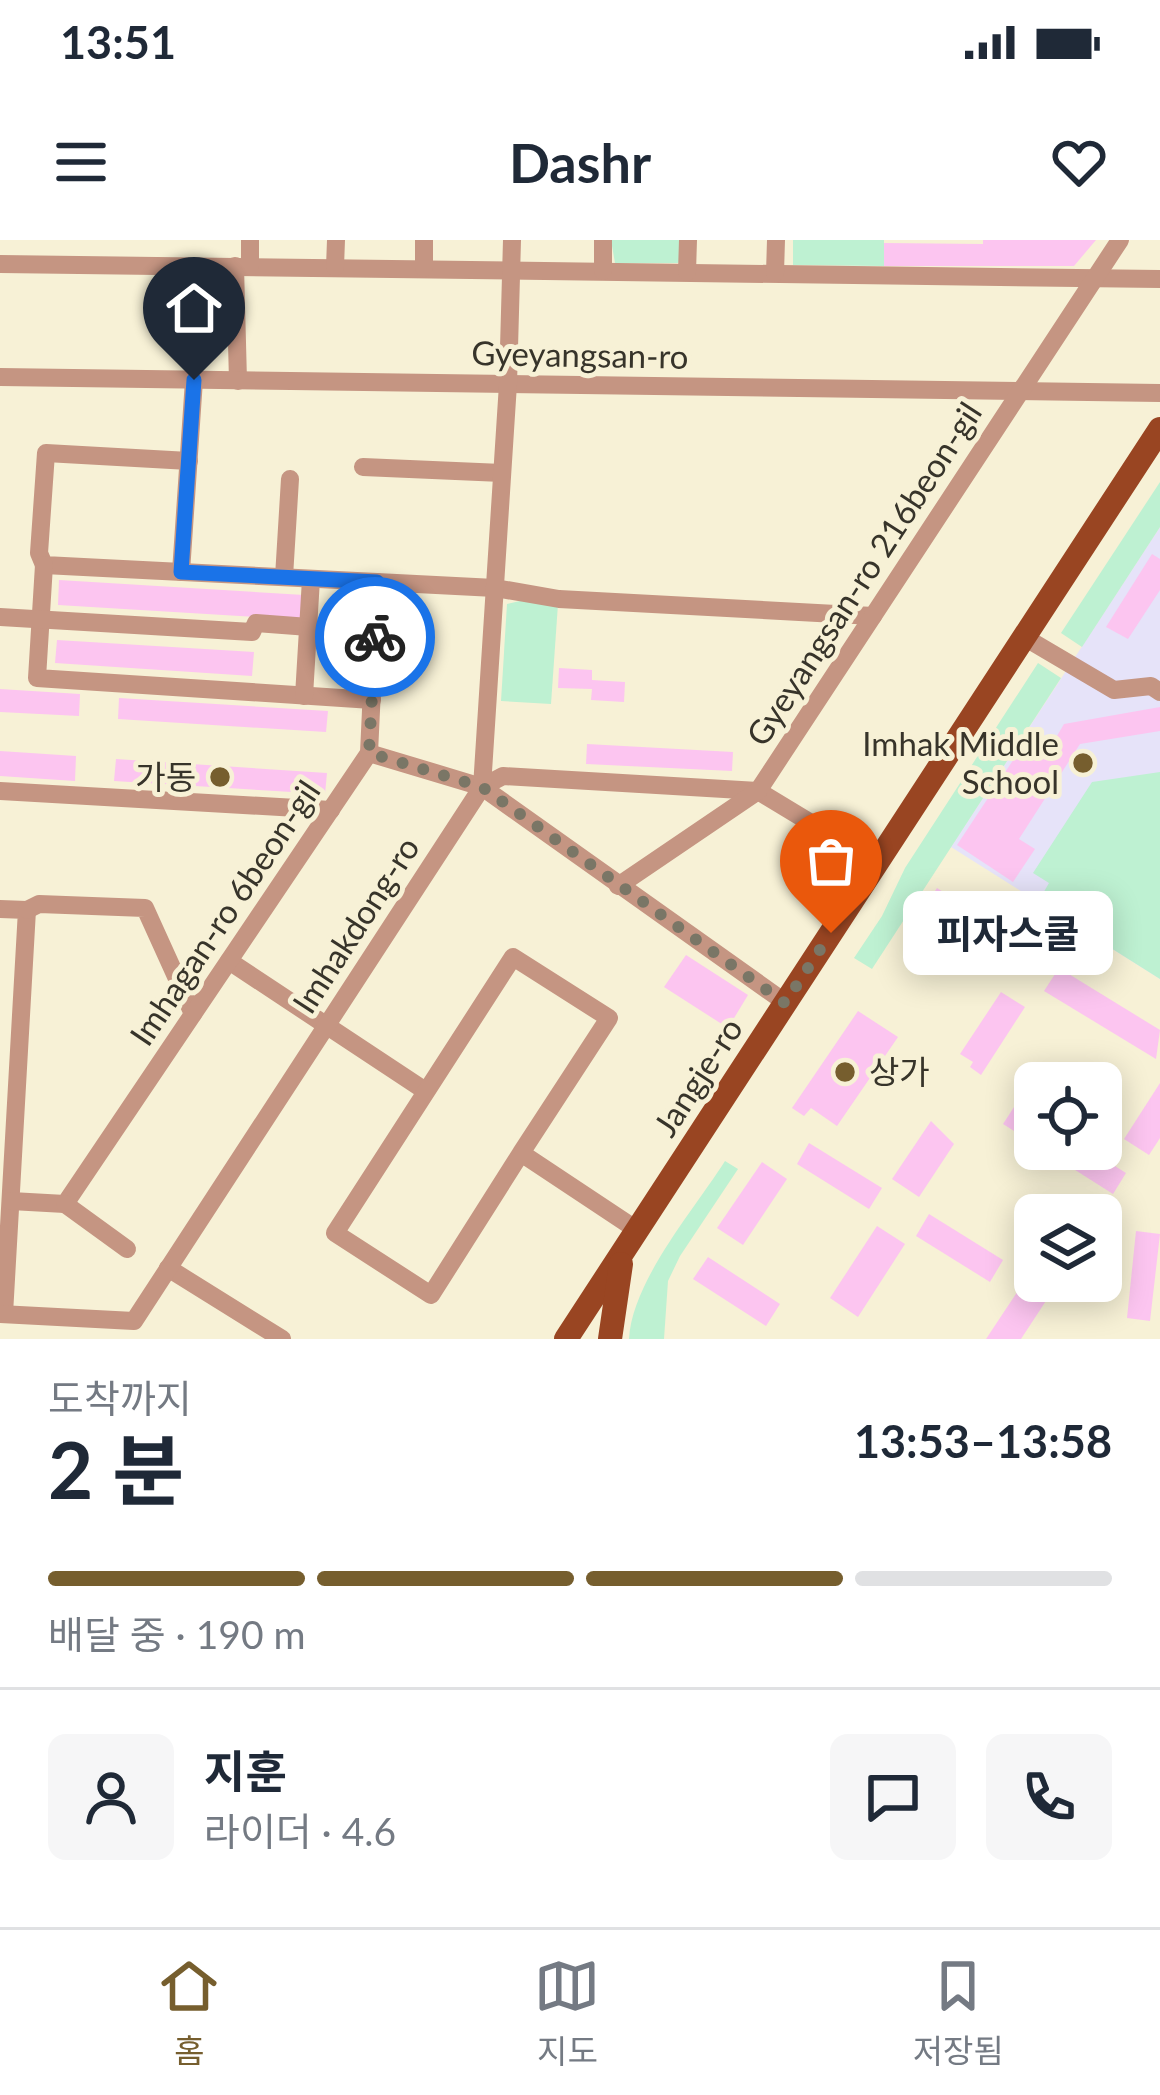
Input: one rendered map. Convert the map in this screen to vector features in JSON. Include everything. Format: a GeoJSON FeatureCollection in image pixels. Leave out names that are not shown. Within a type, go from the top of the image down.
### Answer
{"type":"FeatureCollection","features":[{"type":"Feature","properties":{"kind":"main road","name":"Jangje-ro"},"geometry":{"type":"LineString","coordinates":[[566,1339],[1160,429]]}},
{"type":"Feature","properties":{"kind":"main road"},"geometry":{"type":"LineString","coordinates":[[610,1339],[622,1254]]}},
{"type":"Feature","properties":{"kind":"street"},"geometry":{"type":"LineString","coordinates":[[238,381],[243,266],[250,240]]}},
{"type":"Feature","properties":{"kind":"street"},"geometry":{"type":"LineString","coordinates":[[335,267],[336,240]]}},
{"type":"Feature","properties":{"kind":"street"},"geometry":{"type":"LineString","coordinates":[[424,240],[424,268]]}},
{"type":"Feature","properties":{"kind":"street","name":"Imhakdong-ro"},"geometry":{"type":"LineString","coordinates":[[2,1314],[134,1322],[482,787],[508,384],[512,240]]}},
{"type":"Feature","properties":{"kind":"street"},"geometry":{"type":"LineString","coordinates":[[603,240],[603,271]]}},
{"type":"Feature","properties":{"kind":"street"},"geometry":{"type":"LineString","coordinates":[[687,272],[688,240]]}},
{"type":"Feature","properties":{"kind":"street"},"geometry":{"type":"LineString","coordinates":[[776,240],[776,273]]}},
{"type":"Feature","properties":{"kind":"street","name":"Gyeyangsan-ro 216beon-gil"},"geometry":{"type":"LineString","coordinates":[[758,790],[1120,240]]}},
{"type":"Feature","properties":{"kind":"street"},"geometry":{"type":"LineString","coordinates":[[0,264],[1160,279]]}},
{"type":"Feature","properties":{"kind":"street","name":"Gyeyangsan-ro"},"geometry":{"type":"LineString","coordinates":[[0,377],[1160,393]]}},
{"type":"Feature","properties":{"kind":"street"},"geometry":{"type":"LineString","coordinates":[[181,572],[194,380]]}},
{"type":"Feature","properties":{"kind":"street"},"geometry":{"type":"LineString","coordinates":[[189,461],[46,453],[37,678],[372,700]]}},
{"type":"Feature","properties":{"kind":"street"},"geometry":{"type":"LineString","coordinates":[[363,466],[502,473]]}},
{"type":"Feature","properties":{"kind":"street"},"geometry":{"type":"LineString","coordinates":[[284,577],[290,479]]}},
{"type":"Feature","properties":{"kind":"street"},"geometry":{"type":"LineString","coordinates":[[44,565],[495,587],[559,599],[873,616]]}},
{"type":"Feature","properties":{"kind":"street"},"geometry":{"type":"LineString","coordinates":[[304,696],[311,579]]}},
{"type":"Feature","properties":{"kind":"street"},"geometry":{"type":"LineString","coordinates":[[377,582],[369,753],[482,787],[785,1003]]}},
{"type":"Feature","properties":{"kind":"street"},"geometry":{"type":"LineString","coordinates":[[0,617],[252,632],[256,623],[308,627]]}},
{"type":"Feature","properties":{"kind":"street"},"geometry":{"type":"LineString","coordinates":[[1024,637],[1114,690],[1151,686],[1160,692]]}},
{"type":"Feature","properties":{"kind":"street","name":"Imhagan-ro 6beon-gil"},"geometry":{"type":"LineString","coordinates":[[65,1204],[369,753]]}},
{"type":"Feature","properties":{"kind":"street"},"geometry":{"type":"LineString","coordinates":[[482,787],[503,776],[758,790],[877,863]]}},
{"type":"Feature","properties":{"kind":"street"},"geometry":{"type":"LineString","coordinates":[[618,886],[758,790]]}},
{"type":"Feature","properties":{"kind":"street"},"geometry":{"type":"LineString","coordinates":[[0,791],[331,810]]}},
{"type":"Feature","properties":{"kind":"street"},"geometry":{"type":"LineString","coordinates":[[0,909],[27,910],[39,904],[145,908],[193,1014]]}},
{"type":"Feature","properties":{"kind":"street"},"geometry":{"type":"LineString","coordinates":[[2,1314],[11,1201],[10,1048],[27,910]]}},
{"type":"Feature","properties":{"kind":"street"},"geometry":{"type":"LineString","coordinates":[[513,957],[609,1018],[521,1154],[431,1294],[334,1233],[513,957]]}},
{"type":"Feature","properties":{"kind":"street"},"geometry":{"type":"LineString","coordinates":[[229,962],[424,1090]]}},
{"type":"Feature","properties":{"kind":"street"},"geometry":{"type":"LineString","coordinates":[[521,1154],[637,1230]]}},
{"type":"Feature","properties":{"kind":"street"},"geometry":{"type":"LineString","coordinates":[[11,1201],[65,1204],[127,1250]]}},
{"type":"Feature","properties":{"kind":"street"},"geometry":{"type":"LineString","coordinates":[[169,1268],[283,1339]]}},
{"type":"Feature","properties":{"kind":"shaded area","name":"Imhak Middle School"},"geometry":{"type":"Polygon","coordinates":[[[1160,527],[1160,979],[951,847],[1160,527]]]}},
{"type":"Feature","properties":{"kind":"green space"},"geometry":{"type":"Polygon","coordinates":[[[611,240],[684,240],[683,254],[678,263],[615,263],[611,240]]]}},
{"type":"Feature","properties":{"kind":"green space"},"geometry":{"type":"Polygon","coordinates":[[[793,240],[884,240],[884,266],[793,265],[793,240]]]}},
{"type":"Feature","properties":{"kind":"green space"},"geometry":{"type":"Polygon","coordinates":[[[1160,482],[1160,527],[1082,647],[1061,633],[1160,482]]]}},
{"type":"Feature","properties":{"kind":"green space"},"geometry":{"type":"Polygon","coordinates":[[[507,604],[558,604],[551,704],[501,701],[507,604]]]}},
{"type":"Feature","properties":{"kind":"green space"},"geometry":{"type":"Polygon","coordinates":[[[1038,663],[1061,678],[872,969],[854,958],[882,916],[905,868],[1038,663]]]}},
{"type":"Feature","properties":{"kind":"green space"},"geometry":{"type":"Polygon","coordinates":[[[1160,772],[1160,979],[1038,902],[1049,883],[1033,873],[1092,782],[1160,772]]]}},
{"type":"Feature","properties":{"kind":"green space"},"geometry":{"type":"Polygon","coordinates":[[[725,1161],[738,1169],[668,1281],[664,1339],[629,1339],[653,1270],[725,1161]]]}},
{"type":"Feature","properties":{"kind":"building"},"geometry":{"type":"Polygon","coordinates":[[[983,240],[1096,240],[1074,266],[884,266],[884,243],[983,244],[983,240]]]}},
{"type":"Feature","properties":{"kind":"building"},"geometry":{"type":"Polygon","coordinates":[[[1152,554],[1160,559],[1160,590],[1128,639],[1106,627],[1152,554]]]}},
{"type":"Feature","properties":{"kind":"building"},"geometry":{"type":"Polygon","coordinates":[[[59,580],[304,595],[303,620],[58,605],[59,580]]]}},
{"type":"Feature","properties":{"kind":"building"},"geometry":{"type":"Polygon","coordinates":[[[57,640],[254,652],[252,676],[55,663],[57,640]]]}},
{"type":"Feature","properties":{"kind":"building"},"geometry":{"type":"Polygon","coordinates":[[[559,668],[592,670],[592,680],[625,682],[624,702],[591,700],[592,689],[558,688],[559,668]]]}},
{"type":"Feature","properties":{"kind":"building"},"geometry":{"type":"Polygon","coordinates":[[[0,689],[80,694],[79,716],[0,712],[0,689]]]}},
{"type":"Feature","properties":{"kind":"building"},"geometry":{"type":"Polygon","coordinates":[[[119,698],[328,711],[326,732],[118,719],[119,698]]]}},
{"type":"Feature","properties":{"kind":"building"},"geometry":{"type":"Polygon","coordinates":[[[1160,707],[1160,731],[1080,744],[1019,839],[1035,849],[1013,882],[957,845],[1031,733],[1051,746],[1064,724],[1160,707]]]}},
{"type":"Feature","properties":{"kind":"building"},"geometry":{"type":"Polygon","coordinates":[[[587,744],[733,752],[732,771],[586,764],[587,744]]]}},
{"type":"Feature","properties":{"kind":"building","name":"가동"},"geometry":{"type":"Polygon","coordinates":[[[0,751],[76,756],[75,781],[0,776],[0,751]]]}},
{"type":"Feature","properties":{"kind":"building","name":"가동"},"geometry":{"type":"Polygon","coordinates":[[[116,759],[327,773],[325,794],[114,781],[116,759]]]}},
{"type":"Feature","properties":{"kind":"building"},"geometry":{"type":"Polygon","coordinates":[[[937,888],[1009,934],[996,955],[923,909],[937,888]]]}},
{"type":"Feature","properties":{"kind":"building"},"geometry":{"type":"Polygon","coordinates":[[[686,955],[748,995],[728,1028],[664,987],[686,955]]]}},
{"type":"Feature","properties":{"kind":"building"},"geometry":{"type":"Polygon","coordinates":[[[1059,968],[1160,1030],[1156,1059],[1044,991],[1059,968]]]}},
{"type":"Feature","properties":{"kind":"building"},"geometry":{"type":"Polygon","coordinates":[[[1001,992],[1025,1007],[981,1075],[960,1054],[1001,992]]]}},
{"type":"Feature","properties":{"kind":"building","name":"상가"},"geometry":{"type":"Polygon","coordinates":[[[858,1011],[898,1037],[837,1126],[811,1108],[804,1116],[792,1108],[858,1011]]]}},
{"type":"Feature","properties":{"kind":"building"},"geometry":{"type":"Polygon","coordinates":[[[1160,1083],[1160,1138],[1149,1155],[1124,1139],[1160,1083]]]}},
{"type":"Feature","properties":{"kind":"building"},"geometry":{"type":"Polygon","coordinates":[[[1014,1107],[1014,1131],[1003,1124],[1014,1107]]]}},
{"type":"Feature","properties":{"kind":"building"},"geometry":{"type":"Polygon","coordinates":[[[931,1121],[954,1144],[919,1197],[892,1179],[931,1121]]]}},
{"type":"Feature","properties":{"kind":"building"},"geometry":{"type":"Polygon","coordinates":[[[809,1143],[882,1188],[869,1209],[797,1164],[809,1143]]]}},
{"type":"Feature","properties":{"kind":"building"},"geometry":{"type":"Polygon","coordinates":[[[762,1162],[787,1179],[743,1245],[717,1228],[762,1162]]]}},
{"type":"Feature","properties":{"kind":"building"},"geometry":{"type":"Polygon","coordinates":[[[1075,1170],[1126,1173],[1113,1194],[1075,1170]]]}},
{"type":"Feature","properties":{"kind":"building"},"geometry":{"type":"Polygon","coordinates":[[[929,1214],[1003,1260],[990,1282],[916,1236],[929,1214]]]}},
{"type":"Feature","properties":{"kind":"building"},"geometry":{"type":"Polygon","coordinates":[[[877,1226],[905,1244],[858,1317],[830,1298],[877,1226]]]}},
{"type":"Feature","properties":{"kind":"building"},"geometry":{"type":"Polygon","coordinates":[[[1136,1231],[1160,1234],[1150,1321],[1127,1318],[1136,1231]]]}},
{"type":"Feature","properties":{"kind":"building"},"geometry":{"type":"Polygon","coordinates":[[[708,1257],[780,1304],[766,1326],[693,1279],[708,1257]]]}},
{"type":"Feature","properties":{"kind":"building"},"geometry":{"type":"Polygon","coordinates":[[[1014,1297],[1014,1302],[1045,1302],[1021,1339],[986,1339],[1014,1297]]]}},
{"type":"Feature","properties":{"kind":"way so far"},"geometry":{"type":"LineString","coordinates":[[375,637],[369,753],[482,787],[785,1003],[831,933]]}},
{"type":"Feature","properties":{"kind":"place","name":"Imhak Middle School"},"geometry":{"type":"Point","coordinates":[1083,763]}},
{"type":"Feature","properties":{"kind":"place","name":"가동"},"geometry":{"type":"Point","coordinates":[220,777]}},
{"type":"Feature","properties":{"kind":"place","name":"피자스쿨"},"geometry":{"type":"Point","coordinates":[831,933]}},
{"type":"Feature","properties":{"kind":"place","name":"상가"},"geometry":{"type":"Point","coordinates":[845,1072]}},
{"type":"Feature","properties":{"kind":"route"},"geometry":{"type":"LineString","coordinates":[[194,380],[181,572],[377,582],[375,637]]}}]}
